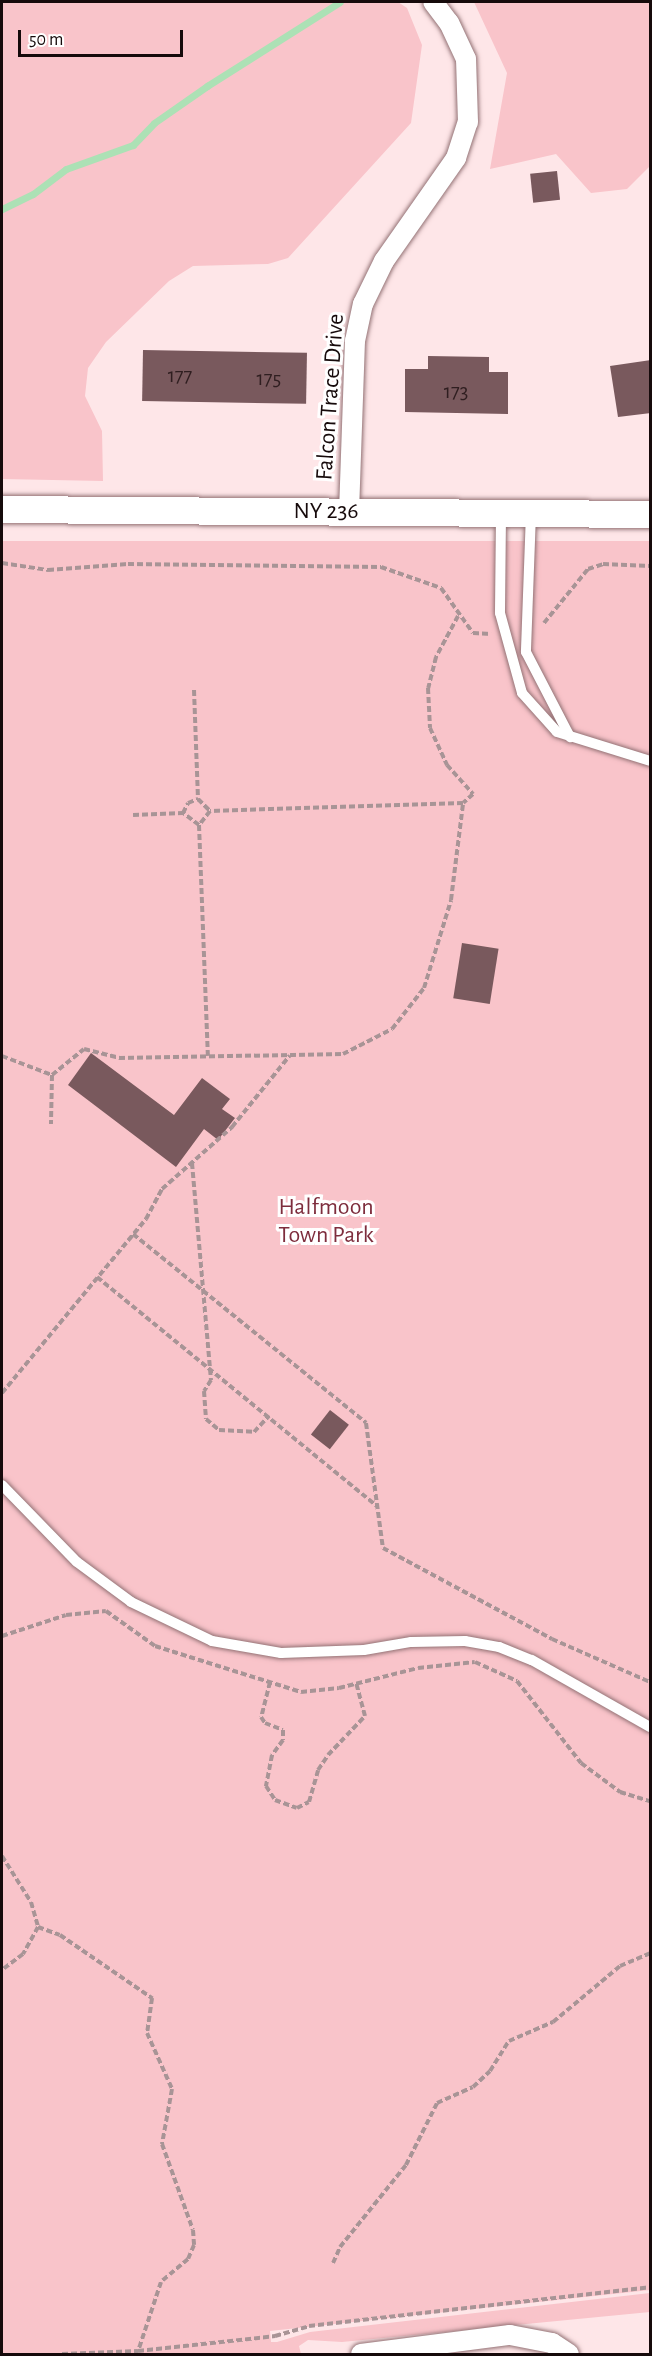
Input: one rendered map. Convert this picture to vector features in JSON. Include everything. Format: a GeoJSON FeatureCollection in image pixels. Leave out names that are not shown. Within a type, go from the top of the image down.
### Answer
{"type":"FeatureCollection","features":[{"type":"Feature","properties":{"kind":"main road","name":"NY 236"},"geometry":{"type":"LineString","coordinates":[[2,509],[651,514]]}},
{"type":"Feature","properties":{"kind":"street","name":"Falcon Trace Drive"},"geometry":{"type":"LineString","coordinates":[[349,512],[355,341],[363,304],[384,261],[456,158],[468,123],[465,59],[450,23],[433,2]]}},
{"type":"Feature","properties":{"kind":"street"},"geometry":{"type":"LineString","coordinates":[[362,2355],[510,2335],[552,2343],[569,2355]]}},
{"type":"Feature","properties":{"kind":"lane"},"geometry":{"type":"LineString","coordinates":[[501,513],[500,613],[509,659],[522,693],[558,732],[651,761]]}},
{"type":"Feature","properties":{"kind":"lane"},"geometry":{"type":"LineString","coordinates":[[531,513],[526,652],[570,737]]}},
{"type":"Feature","properties":{"kind":"lane"},"geometry":{"type":"LineString","coordinates":[[2,1485],[77,1562],[130,1602],[212,1641],[281,1653],[364,1650],[411,1642],[465,1641],[499,1647],[532,1660],[651,1727]]}},
{"type":"Feature","properties":{"kind":"path"},"geometry":{"type":"LineString","coordinates":[[2,563],[48,570],[128,564],[381,567],[441,588],[458,616],[473,633],[492,634]]}},
{"type":"Feature","properties":{"kind":"path"},"geometry":{"type":"LineString","coordinates":[[539,626],[588,569],[603,564],[651,566]]}},
{"type":"Feature","properties":{"kind":"path"},"geometry":{"type":"LineString","coordinates":[[194,690],[198,799],[210,811],[463,803],[473,794],[447,765],[430,728],[428,688],[436,657],[458,616]]}},
{"type":"Feature","properties":{"kind":"path"},"geometry":{"type":"LineString","coordinates":[[183,813],[188,803],[198,799]]}},
{"type":"Feature","properties":{"kind":"path"},"geometry":{"type":"LineString","coordinates":[[51,1124],[52,1075],[84,1049],[119,1058],[343,1054],[367,1046],[392,1029],[424,988],[450,900],[463,803]]}},
{"type":"Feature","properties":{"kind":"path"},"geometry":{"type":"LineString","coordinates":[[208,1056],[199,825],[210,811]]}},
{"type":"Feature","properties":{"kind":"path"},"geometry":{"type":"LineString","coordinates":[[133,815],[183,813],[199,825]]}},
{"type":"Feature","properties":{"kind":"path"},"geometry":{"type":"LineString","coordinates":[[2,1393],[133,1234],[162,1189],[232,1127],[290,1055]]}},
{"type":"Feature","properties":{"kind":"path"},"geometry":{"type":"LineString","coordinates":[[2,1056],[52,1075]]}},
{"type":"Feature","properties":{"kind":"path"},"geometry":{"type":"LineString","coordinates":[[192,1163],[211,1380],[204,1391],[206,1419],[219,1430],[254,1432],[269,1416]]}},
{"type":"Feature","properties":{"kind":"path"},"geometry":{"type":"LineString","coordinates":[[133,1234],[366,1423],[383,1548],[552,1640],[651,1682]]}},
{"type":"Feature","properties":{"kind":"path"},"geometry":{"type":"LineString","coordinates":[[97,1277],[210,1367],[377,1506]]}},
{"type":"Feature","properties":{"kind":"path"},"geometry":{"type":"LineString","coordinates":[[2,1636],[66,1615],[106,1611],[155,1646],[301,1692],[357,1683],[418,1668],[475,1662],[517,1680],[581,1763],[620,1792],[651,1801]]}},
{"type":"Feature","properties":{"kind":"path"},"geometry":{"type":"LineString","coordinates":[[270,1682],[261,1717],[264,1723],[283,1730],[284,1740],[272,1755],[266,1786],[275,1800],[297,1808],[309,1802],[318,1770],[328,1755],[365,1716],[357,1683]]}},
{"type":"Feature","properties":{"kind":"path"},"geometry":{"type":"LineString","coordinates":[[2,1856],[31,1902],[38,1927],[24,1954],[2,1970]]}},
{"type":"Feature","properties":{"kind":"path"},"geometry":{"type":"LineString","coordinates":[[38,1927],[60,1935],[152,1998],[147,2033],[172,2089],[162,2144],[194,2230],[188,2259],[161,2282],[138,2351]]}},
{"type":"Feature","properties":{"kind":"path"},"geometry":{"type":"LineString","coordinates":[[333,2263],[340,2247],[406,2165],[437,2103],[473,2087],[490,2071],[509,2041],[579,2004],[631,1958],[651,1953]]}},
{"type":"Feature","properties":{"kind":"path"},"geometry":{"type":"LineString","coordinates":[[62,2355],[145,2351],[275,2336],[309,2326],[651,2287]]}},
{"type":"Feature","properties":{"kind":"green space"},"geometry":{"type":"Polygon","coordinates":[[[2,2],[398,2],[407,8],[422,45],[411,123],[288,258],[268,264],[193,266],[169,281],[106,342],[88,368],[85,396],[102,431],[103,481],[2,479],[2,2]]]}},
{"type":"Feature","properties":{"kind":"green space"},"geometry":{"type":"Polygon","coordinates":[[[474,2],[650,2],[650,166],[627,189],[591,193],[556,154],[490,169],[507,73],[474,2]]]}},
{"type":"Feature","properties":{"kind":"green space","name":"Halfmoon Town Park"},"geometry":{"type":"Polygon","coordinates":[[[2,541],[650,541],[650,2290],[270,2331],[271,2342],[277,2342],[310,2332],[650,2293],[650,2312],[342,2342],[308,2340],[299,2346],[301,2354],[2,2354],[2,541]]]}},
{"type":"Feature","properties":{"kind":"building"},"geometry":{"type":"Polygon","coordinates":[[[557,171],[560,200],[533,203],[530,174],[557,171]]]}},
{"type":"Feature","properties":{"kind":"building"},"geometry":{"type":"Polygon","coordinates":[[[143,350],[307,353],[306,404],[142,401],[143,350]]]}},
{"type":"Feature","properties":{"kind":"building"},"geometry":{"type":"Polygon","coordinates":[[[428,356],[489,357],[489,372],[508,372],[508,414],[405,412],[405,369],[428,369],[428,356]]]}},
{"type":"Feature","properties":{"kind":"building"},"geometry":{"type":"Polygon","coordinates":[[[651,360],[651,413],[618,417],[610,366],[651,360]]]}},
{"type":"Feature","properties":{"kind":"building"},"geometry":{"type":"Polygon","coordinates":[[[462,943],[499,949],[490,1004],[453,998],[462,943]]]}},
{"type":"Feature","properties":{"kind":"building"},"geometry":{"type":"Polygon","coordinates":[[[91,1053],[174,1115],[202,1078],[230,1099],[222,1109],[235,1118],[218,1140],[204,1129],[176,1167],[68,1085],[91,1053]]]}},
{"type":"Feature","properties":{"kind":"building"},"geometry":{"type":"Polygon","coordinates":[[[330,1410],[349,1425],[330,1449],[311,1434],[330,1410]]]}},
{"type":"Feature","properties":{"kind":"waterway"},"geometry":{"type":"LineString","coordinates":[[2,209],[33,194],[66,169],[133,145],[154,123],[207,86],[340,2]]}}]}
